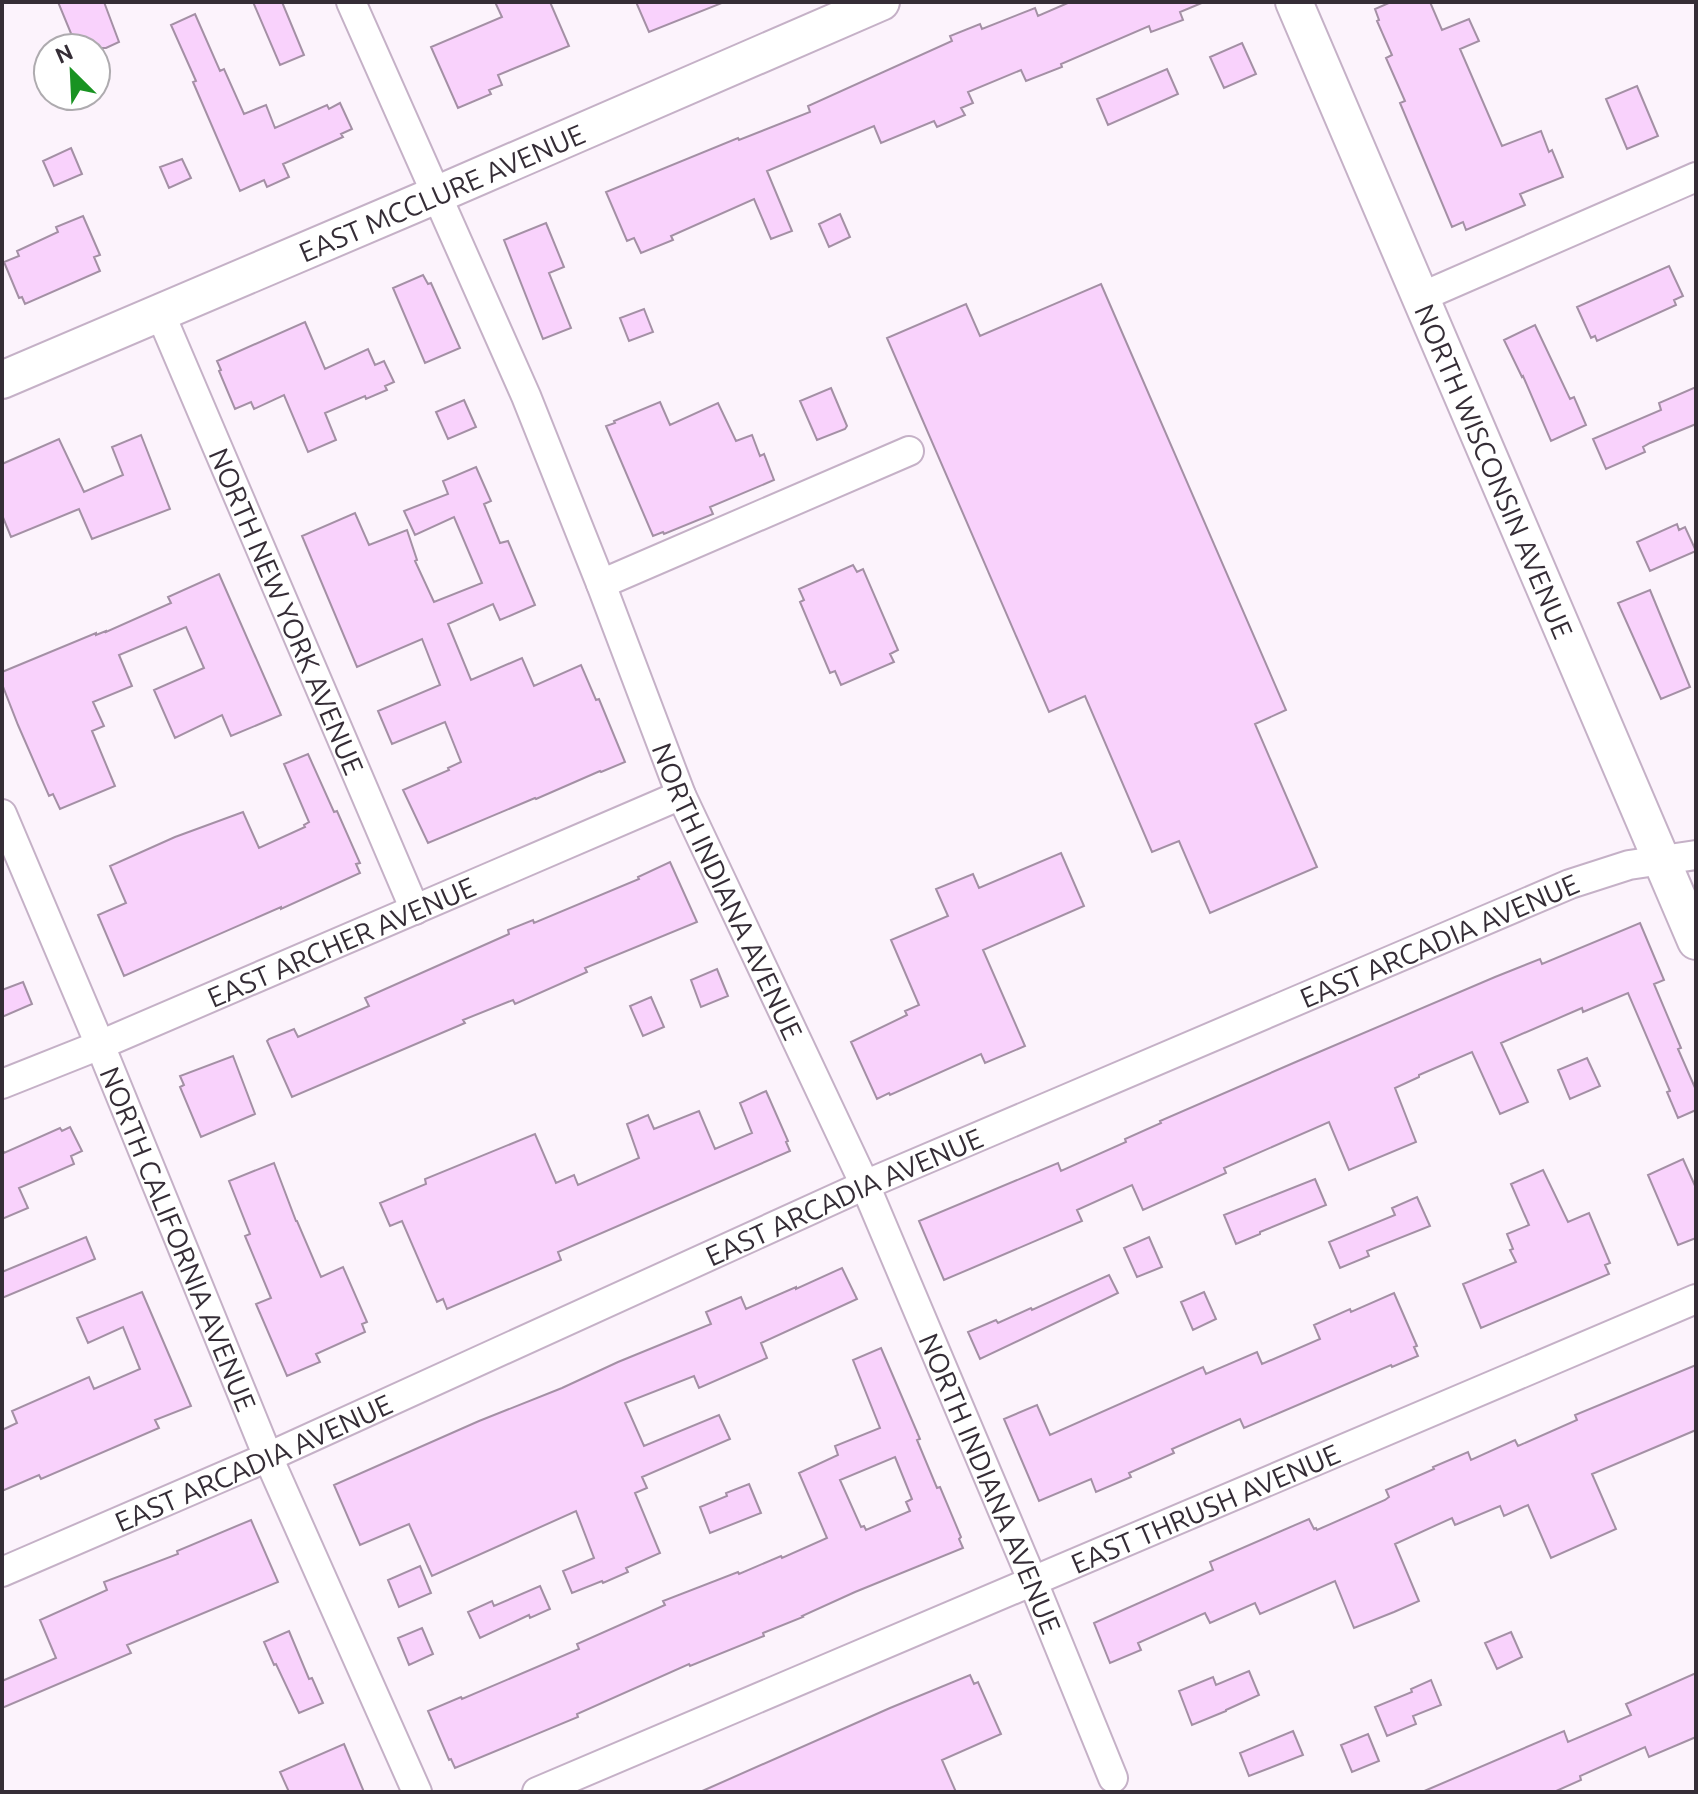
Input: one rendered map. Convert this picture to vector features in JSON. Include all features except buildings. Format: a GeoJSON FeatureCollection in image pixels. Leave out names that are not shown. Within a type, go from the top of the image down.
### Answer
{"type":"FeatureCollection","features":[{"type":"Feature","properties":{"kind":"street","name":"NORTH INDIANA AVENUE"},"geometry":{"type":"LineString","coordinates":[[351,2],[526,396],[681,795],[865,1185],[1113,1778]]}},
{"type":"Feature","properties":{"kind":"street","name":"EAST MCCLURE AVENUE"},"geometry":{"type":"LineString","coordinates":[[2,380],[881,2]]}},
{"type":"Feature","properties":{"kind":"street","name":"NORTH WISCONSIN AVENUE"},"geometry":{"type":"LineString","coordinates":[[1294,2],[1421,297],[1679,858],[1696,941]]}},
{"type":"Feature","properties":{"kind":"street"},"geometry":{"type":"LineString","coordinates":[[1421,297],[1696,177]]}},
{"type":"Feature","properties":{"kind":"street","name":"NORTH NEW YORK AVENUE"},"geometry":{"type":"LineString","coordinates":[[160,313],[415,910]]}},
{"type":"Feature","properties":{"kind":"street"},"geometry":{"type":"LineString","coordinates":[[601,584],[909,451]]}},
{"type":"Feature","properties":{"kind":"street","name":"EAST ARCHER AVENUE"},"geometry":{"type":"LineString","coordinates":[[2,1084],[100,1045],[681,795]]}},
{"type":"Feature","properties":{"kind":"street","name":"NORTH CALIFORNIA AVENUE"},"geometry":{"type":"LineString","coordinates":[[2,814],[268,1457],[417,1792]]}},
{"type":"Feature","properties":{"kind":"street","name":"EAST ARCADIA AVENUE"},"geometry":{"type":"LineString","coordinates":[[2,1572],[268,1457],[865,1185],[1570,884],[1629,865],[1679,858]]}},
{"type":"Feature","properties":{"kind":"street","name":"EAST THRUSH AVENUE"},"geometry":{"type":"LineString","coordinates":[[537,1792],[1696,1299]]}}]}
